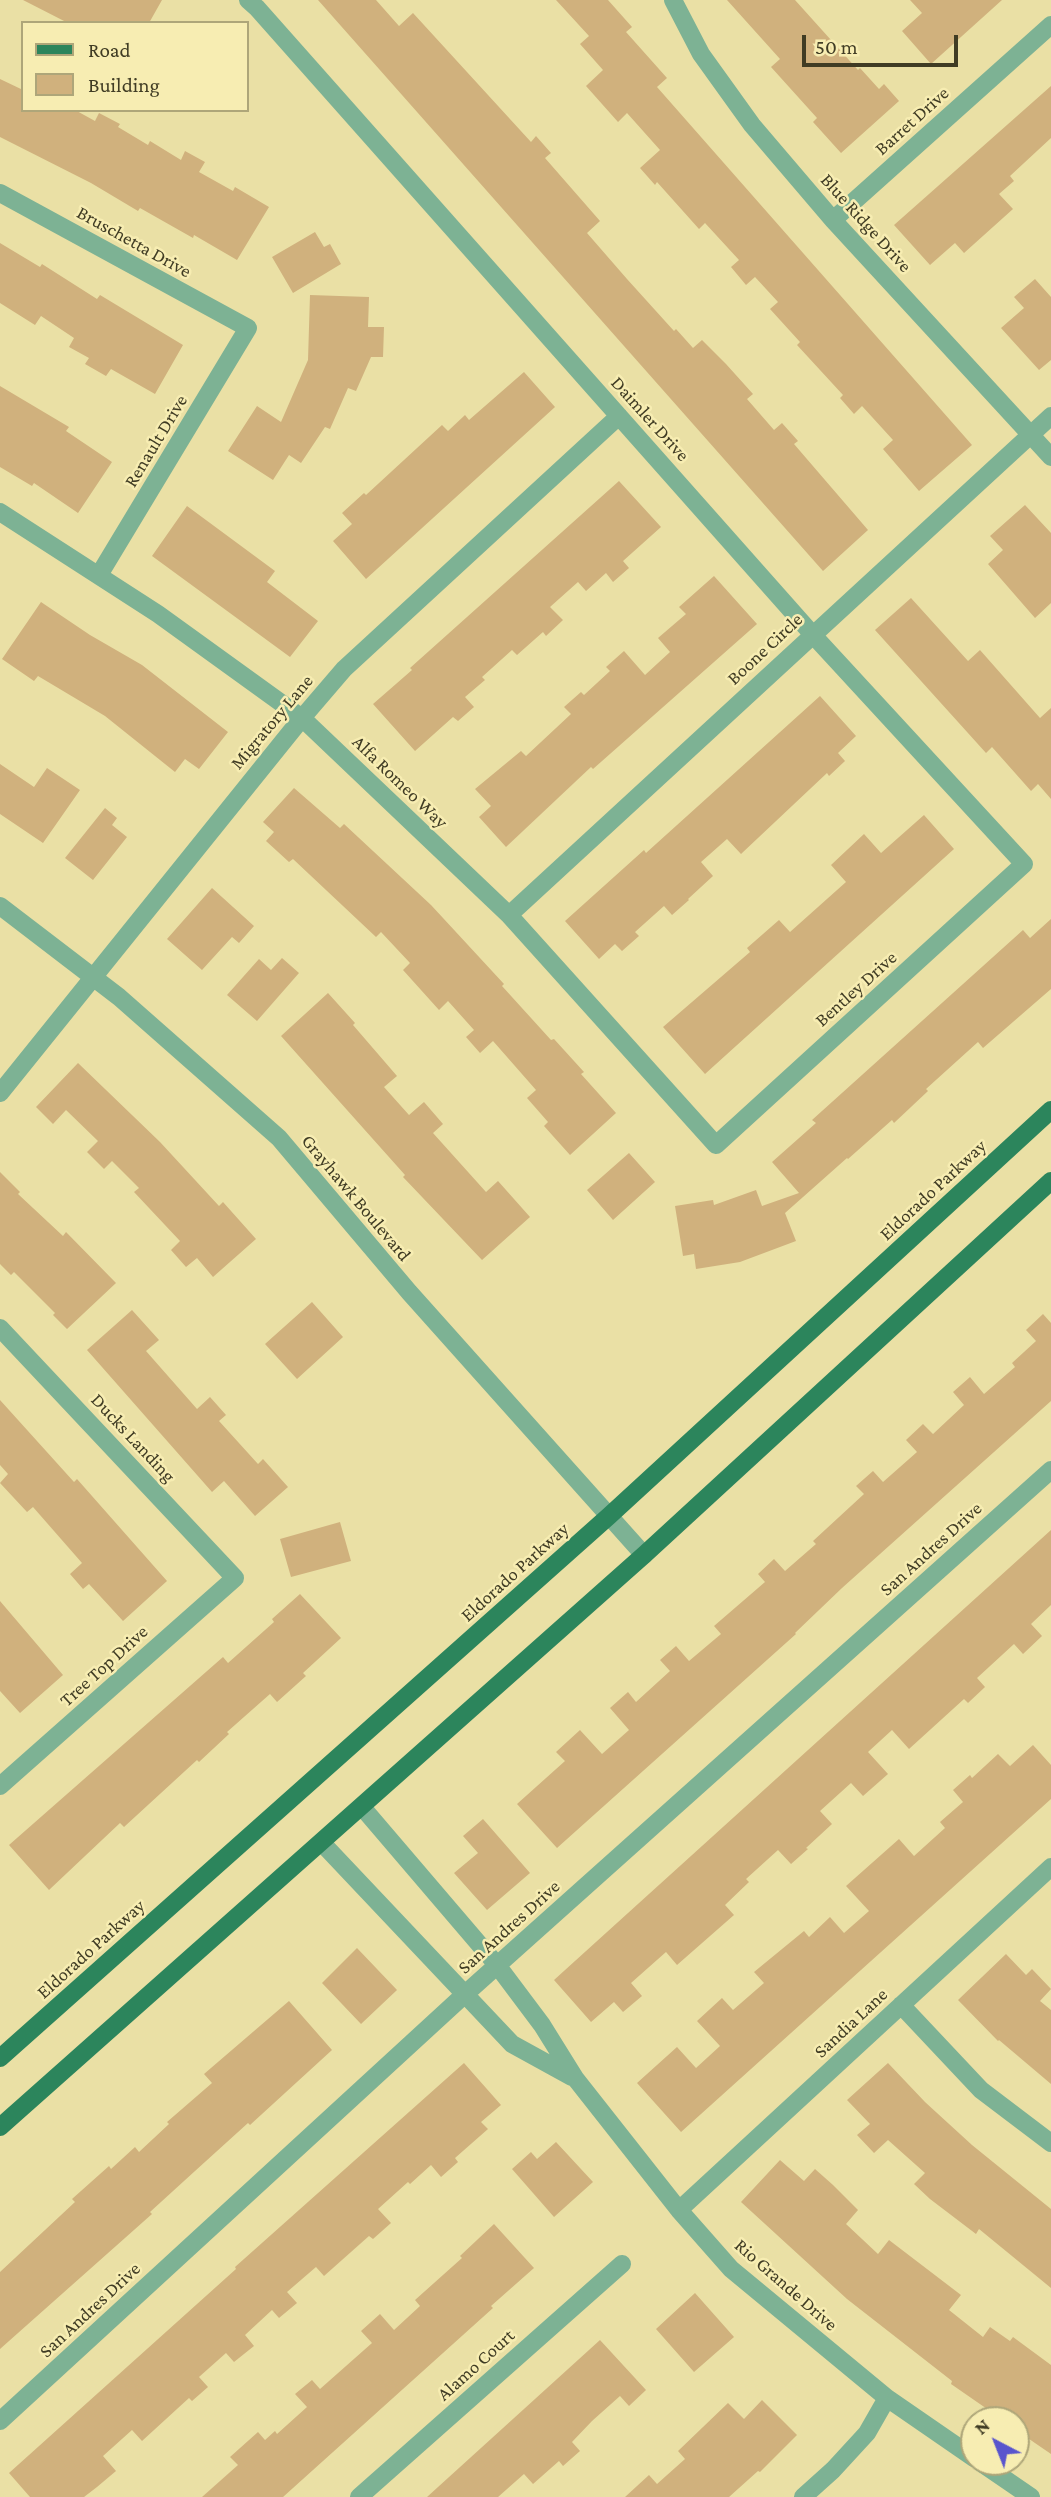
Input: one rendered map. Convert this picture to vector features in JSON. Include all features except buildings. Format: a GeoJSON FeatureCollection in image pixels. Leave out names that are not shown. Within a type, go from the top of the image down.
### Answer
{"type":"FeatureCollection","features":[{"type":"Feature","properties":{"kind":"main road","name":"Eldorado Parkway"},"geometry":{"type":"LineString","coordinates":[[0,2058],[609,1516],[1051,1110]]}},
{"type":"Feature","properties":{"kind":"main road"},"geometry":{"type":"LineString","coordinates":[[0,2127],[644,1555],[1051,1181]]}},
{"type":"Feature","properties":{"kind":"street","name":"Daimler Drive"},"geometry":{"type":"LineString","coordinates":[[248,0],[813,635],[1024,864]]}},
{"type":"Feature","properties":{"kind":"street","name":"Blue Ridge Drive"},"geometry":{"type":"LineString","coordinates":[[673,0],[701,54],[752,125],[833,220],[1051,457]]}},
{"type":"Feature","properties":{"kind":"street","name":"Barret Drive"},"geometry":{"type":"LineString","coordinates":[[833,220],[1051,25]]}},
{"type":"Feature","properties":{"kind":"street","name":"Bruschetta Drive"},"geometry":{"type":"LineString","coordinates":[[0,193],[248,328]]}},
{"type":"Feature","properties":{"kind":"street","name":"Renault Drive"},"geometry":{"type":"LineString","coordinates":[[99,575],[248,328]]}},
{"type":"Feature","properties":{"kind":"street","name":"Migratory Lane"},"geometry":{"type":"LineString","coordinates":[[0,1093],[344,669],[619,416]]}},
{"type":"Feature","properties":{"kind":"street","name":"Boone Circle"},"geometry":{"type":"LineString","coordinates":[[509,915],[1051,416]]}},
{"type":"Feature","properties":{"kind":"street","name":"Alfa Romeo Way"},"geometry":{"type":"LineString","coordinates":[[0,512],[158,614],[302,718],[509,915],[716,1145]]}},
{"type":"Feature","properties":{"kind":"street","name":"Bentley Drive"},"geometry":{"type":"LineString","coordinates":[[716,1145],[1024,864]]}},
{"type":"Feature","properties":{"kind":"street","name":"Grayhawk Boulevard"},"geometry":{"type":"LineString","coordinates":[[0,906],[119,997],[279,1139],[409,1292],[644,1555]]}},
{"type":"Feature","properties":{"kind":"street","name":"Ducks Landing"},"geometry":{"type":"LineString","coordinates":[[0,1328],[235,1578]]}},
{"type":"Feature","properties":{"kind":"street","name":"San Andres Drive"},"geometry":{"type":"LineString","coordinates":[[0,2421],[464,1994],[1051,1470]]}},
{"type":"Feature","properties":{"kind":"street","name":"Tree Top Drive"},"geometry":{"type":"LineString","coordinates":[[3,1778],[235,1578]]}},
{"type":"Feature","properties":{"kind":"street","name":"Rio Grande Drive"},"geometry":{"type":"LineString","coordinates":[[362,1807],[497,1965],[542,2025],[575,2078],[679,2210],[731,2269],[887,2398],[960,2448]]}},
{"type":"Feature","properties":{"kind":"street","name":"Rio Grande Drive"},"geometry":{"type":"LineString","coordinates":[[322,1843],[512,2044],[575,2078]]}},
{"type":"Feature","properties":{"kind":"street","name":"Sandia Lane"},"geometry":{"type":"LineString","coordinates":[[679,2210],[1051,1867]]}},
{"type":"Feature","properties":{"kind":"street"},"geometry":{"type":"LineString","coordinates":[[901,2006],[981,2090],[1051,2143]]}},
{"type":"Feature","properties":{"kind":"street","name":"Alamo Court"},"geometry":{"type":"LineString","coordinates":[[359,2497],[622,2264]]}},
{"type":"Feature","properties":{"kind":"street"},"geometry":{"type":"LineString","coordinates":[[803,2497],[833,2470],[867,2433],[887,2398]]}},
{"type":"Feature","properties":{"kind":"street"},"geometry":{"type":"LineString","coordinates":[[1000,2476],[1031,2497]]}}]}
